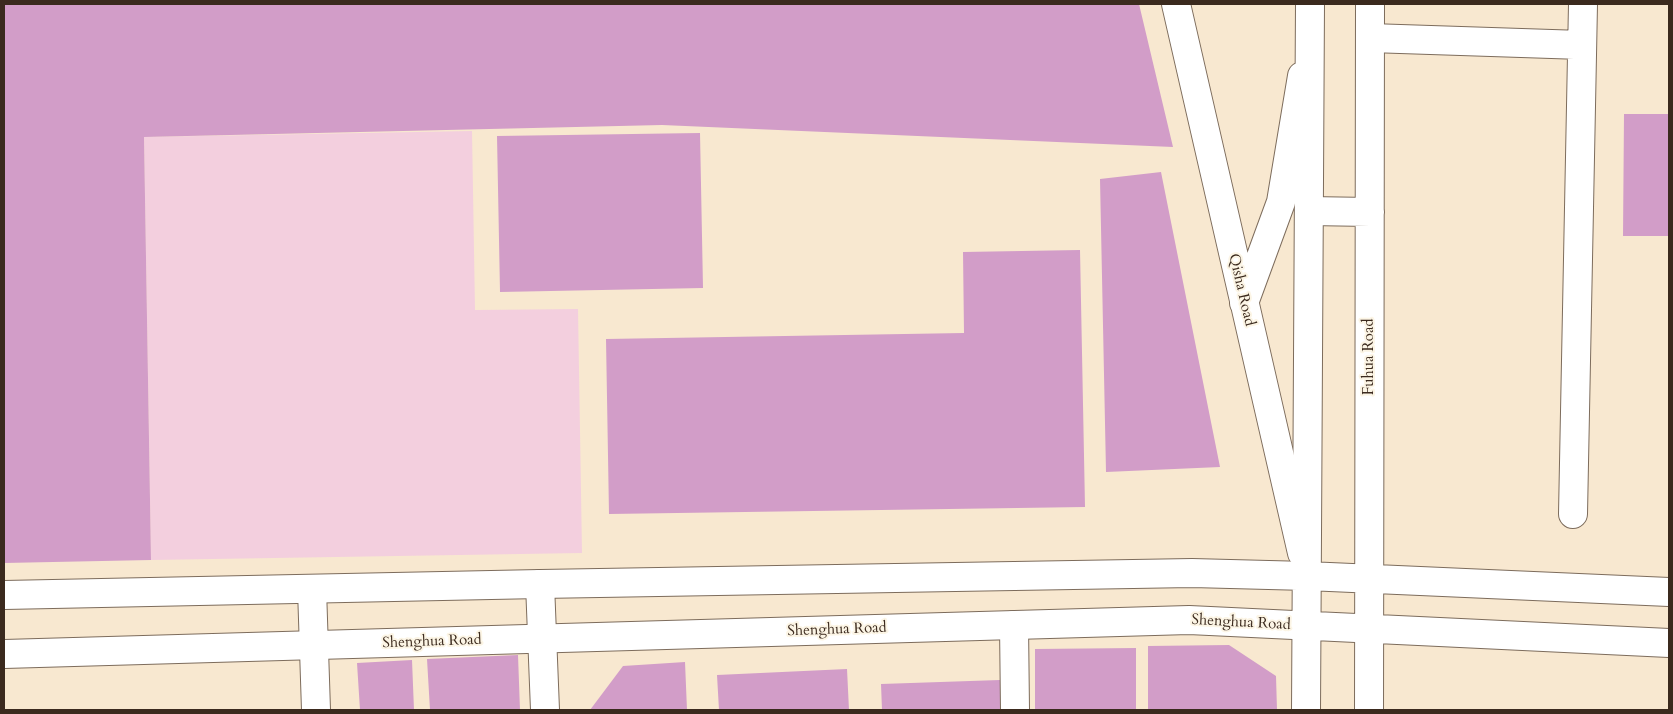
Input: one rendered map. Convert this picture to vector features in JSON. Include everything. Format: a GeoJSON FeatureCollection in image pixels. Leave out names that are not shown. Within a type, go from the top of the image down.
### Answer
{"type":"FeatureCollection","features":[{"type":"Feature","properties":{"kind":"main road","name":"Qisha Road"},"geometry":{"type":"LineString","coordinates":[[1176,4],[1307,576]]}},
{"type":"Feature","properties":{"kind":"main road","name":"Fuhua Road"},"geometry":{"type":"LineString","coordinates":[[1369,710],[1371,578],[1370,4]]}},
{"type":"Feature","properties":{"kind":"main road"},"geometry":{"type":"LineString","coordinates":[[1573,514],[1583,4]]}},
{"type":"Feature","properties":{"kind":"main road"},"geometry":{"type":"LineString","coordinates":[[1244,303],[1281,202],[1310,14]]}},
{"type":"Feature","properties":{"kind":"main road"},"geometry":{"type":"LineString","coordinates":[[1306,710],[1310,14]]}},
{"type":"Feature","properties":{"kind":"main road"},"geometry":{"type":"LineString","coordinates":[[1370,38],[1582,45]]}},
{"type":"Feature","properties":{"kind":"main road"},"geometry":{"type":"LineString","coordinates":[[1309,210],[1370,212]]}},
{"type":"Feature","properties":{"kind":"main road"},"geometry":{"type":"LineString","coordinates":[[4,596],[540,584],[1192,573],[1371,578],[1669,592]]}},
{"type":"Feature","properties":{"kind":"main road"},"geometry":{"type":"LineString","coordinates":[[540,584],[544,710]]}},
{"type":"Feature","properties":{"kind":"main road"},"geometry":{"type":"LineString","coordinates":[[312,589],[316,710]]}},
{"type":"Feature","properties":{"kind":"main road","name":"Shenghua Road"},"geometry":{"type":"LineString","coordinates":[[4,654],[1189,620],[1669,643]]}},
{"type":"Feature","properties":{"kind":"main road"},"geometry":{"type":"LineString","coordinates":[[1014,625],[1016,710]]}},
{"type":"Feature","properties":{"kind":"shaded area"},"geometry":{"type":"Polygon","coordinates":[[[472,131],[475,310],[578,309],[582,553],[151,560],[144,137],[472,131]]]}},
{"type":"Feature","properties":{"kind":"building"},"geometry":{"type":"Polygon","coordinates":[[[4,4],[1139,4],[1173,147],[662,125],[144,137],[151,560],[4,563],[4,4]]]}},
{"type":"Feature","properties":{"kind":"building"},"geometry":{"type":"Polygon","coordinates":[[[1624,114],[1669,114],[1668,236],[1623,236],[1624,114]]]}},
{"type":"Feature","properties":{"kind":"building"},"geometry":{"type":"Polygon","coordinates":[[[700,133],[703,288],[500,292],[497,136],[700,133]]]}},
{"type":"Feature","properties":{"kind":"building"},"geometry":{"type":"Polygon","coordinates":[[[1161,172],[1220,467],[1106,472],[1100,179],[1161,172]]]}},
{"type":"Feature","properties":{"kind":"building"},"geometry":{"type":"Polygon","coordinates":[[[1080,250],[1085,507],[609,514],[606,339],[964,333],[963,252],[1080,250]]]}},
{"type":"Feature","properties":{"kind":"building"},"geometry":{"type":"Polygon","coordinates":[[[1229,645],[1276,676],[1277,710],[1148,710],[1148,646],[1229,645]]]}},
{"type":"Feature","properties":{"kind":"building"},"geometry":{"type":"Polygon","coordinates":[[[1136,648],[1136,710],[1035,710],[1035,649],[1136,648]]]}},
{"type":"Feature","properties":{"kind":"building"},"geometry":{"type":"Polygon","coordinates":[[[518,655],[520,710],[430,710],[427,659],[518,655]]]}},
{"type":"Feature","properties":{"kind":"building"},"geometry":{"type":"Polygon","coordinates":[[[412,660],[414,710],[360,710],[357,663],[412,660]]]}},
{"type":"Feature","properties":{"kind":"building"},"geometry":{"type":"Polygon","coordinates":[[[685,662],[687,710],[590,710],[623,666],[685,662]]]}},
{"type":"Feature","properties":{"kind":"building"},"geometry":{"type":"Polygon","coordinates":[[[847,669],[849,710],[719,710],[717,675],[847,669]]]}},
{"type":"Feature","properties":{"kind":"building"},"geometry":{"type":"Polygon","coordinates":[[[1000,680],[1001,710],[882,710],[881,684],[1000,680]]]}}]}
